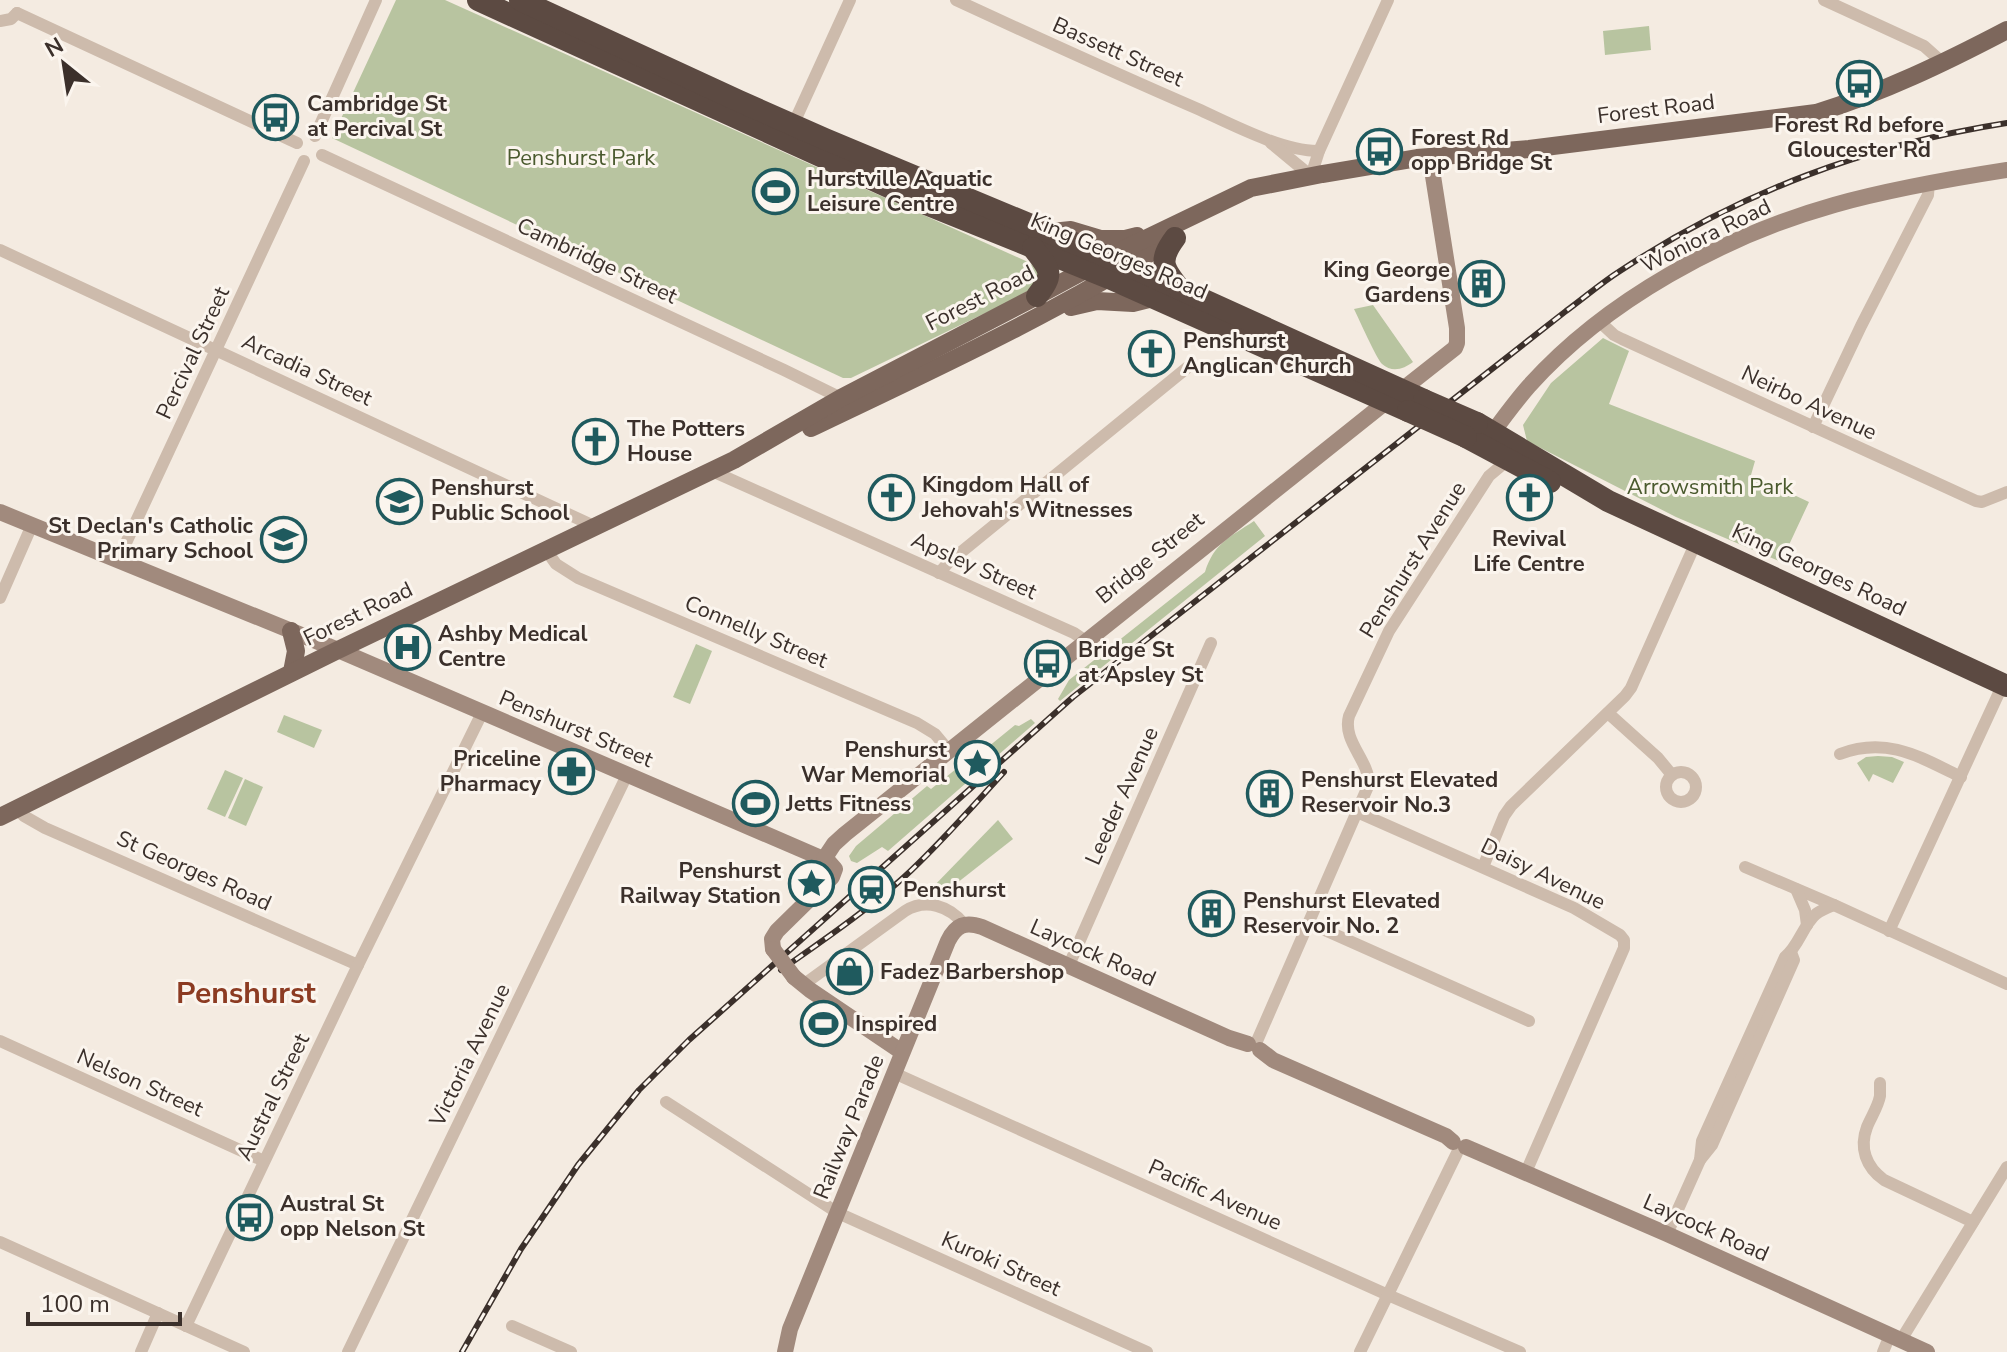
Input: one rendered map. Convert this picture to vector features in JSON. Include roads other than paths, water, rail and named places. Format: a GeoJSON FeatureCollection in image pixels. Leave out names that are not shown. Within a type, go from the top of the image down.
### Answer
{"type":"FeatureCollection","features":[{"type":"Feature","properties":{"kind":"highway","name":"King Georges Road"},"geometry":{"type":"LineString","coordinates":[[478,0],[926,204],[1039,240],[1087,269],[1129,266],[1480,435],[1608,501],[2005,685]]}},
{"type":"Feature","properties":{"kind":"highway","name":"King Georges Road"},"geometry":{"type":"LineString","coordinates":[[520,0],[1039,240],[1108,268],[1153,298],[1405,400]]}},
{"type":"Feature","properties":{"kind":"highway"},"geometry":{"type":"LineString","coordinates":[[1167,234],[1163,260],[1169,276],[1181,290]]}},
{"type":"Feature","properties":{"kind":"highway"},"geometry":{"type":"LineString","coordinates":[[1039,240],[1049,274],[1039,306]]}},
{"type":"Feature","properties":{"kind":"highway","name":"King Georges Road"},"geometry":{"type":"LineString","coordinates":[[1480,435],[1508,460],[1544,479],[1608,501]]}},
{"type":"Feature","properties":{"kind":"main road","name":"Forest Road"},"geometry":{"type":"LineString","coordinates":[[9,813],[292,672],[738,458],[1039,306],[1167,234],[1303,177],[1430,157],[1529,149],[1816,113],[1943,63],[2007,30]]}},
{"type":"Feature","properties":{"kind":"main road","name":"Bridge Street"},"geometry":{"type":"LineString","coordinates":[[824,859],[845,834],[1087,642],[1405,400],[1451,351],[1457,343],[1457,328],[1430,157]]}},
{"type":"Feature","properties":{"kind":"main road","name":"Woniora Road"},"geometry":{"type":"LineString","coordinates":[[1480,435],[1514,404],[1551,363],[1600,322],[1687,266],[1756,233],[1831,206],[1929,182],[2007,170]]}},
{"type":"Feature","properties":{"kind":"main road"},"geometry":{"type":"LineString","coordinates":[[1039,240],[1071,230],[1111,239],[1167,234]]}},
{"type":"Feature","properties":{"kind":"main road","name":"Forest Road"},"geometry":{"type":"LineString","coordinates":[[1129,266],[1167,234]]}},
{"type":"Feature","properties":{"kind":"main road","name":"Forest Road"},"geometry":{"type":"LineString","coordinates":[[1039,306],[1087,269]]}},
{"type":"Feature","properties":{"kind":"main road"},"geometry":{"type":"LineString","coordinates":[[1039,306],[1097,301],[1133,303],[1153,298]]}},
{"type":"Feature","properties":{"kind":"main road","name":"Penshurst Street"},"geometry":{"type":"LineString","coordinates":[[0,512],[338,650],[824,859]]}},
{"type":"Feature","properties":{"kind":"main road"},"geometry":{"type":"LineString","coordinates":[[291,631],[296,651],[292,672]]}},
{"type":"Feature","properties":{"kind":"main road"},"geometry":{"type":"LineString","coordinates":[[824,859],[835,869],[832,877],[777,931],[772,939],[773,949],[798,981],[902,1052]]}},
{"type":"Feature","properties":{"kind":"main road","name":"Laycock Road"},"geometry":{"type":"LineString","coordinates":[[964,924],[978,926],[1229,1038],[1255,1045],[1273,1060],[1441,1134],[1459,1147],[1526,1172],[1927,1352]]}},
{"type":"Feature","properties":{"kind":"main road","name":"Railway Parade"},"geometry":{"type":"LineString","coordinates":[[785,1352],[790,1329],[902,1052],[951,936],[964,924]]}},
{"type":"Feature","properties":{"kind":"street"},"geometry":{"type":"LineString","coordinates":[[315,136],[376,0]]}},
{"type":"Feature","properties":{"kind":"street"},"geometry":{"type":"LineString","coordinates":[[793,125],[850,0]]}},
{"type":"Feature","properties":{"kind":"street","name":"Bassett Street"},"geometry":{"type":"LineString","coordinates":[[956,0],[1265,139],[1302,150],[1319,151]]}},
{"type":"Feature","properties":{"kind":"street"},"geometry":{"type":"LineString","coordinates":[[1303,177],[1319,151],[1388,0]]}},
{"type":"Feature","properties":{"kind":"street"},"geometry":{"type":"LineString","coordinates":[[1824,0],[1924,46],[1943,63]]}},
{"type":"Feature","properties":{"kind":"street"},"geometry":{"type":"LineString","coordinates":[[0,21],[11,19],[17,6],[297,143]]}},
{"type":"Feature","properties":{"kind":"street"},"geometry":{"type":"LineString","coordinates":[[307,135],[315,136],[323,146],[322,155],[308,163],[297,156],[297,143],[307,135]]}},
{"type":"Feature","properties":{"kind":"street","name":"Bassett Street"},"geometry":{"type":"LineString","coordinates":[[1265,139],[1303,177]]}},
{"type":"Feature","properties":{"kind":"street","name":"Cambridge Street"},"geometry":{"type":"LineString","coordinates":[[322,155],[845,404]]}},
{"type":"Feature","properties":{"kind":"street","name":"Percival Street"},"geometry":{"type":"LineString","coordinates":[[118,560],[304,161]]}},
{"type":"Feature","properties":{"kind":"street"},"geometry":{"type":"LineString","coordinates":[[1813,427],[1928,195],[1929,182]]}},
{"type":"Feature","properties":{"kind":"street","name":"Arcadia Street"},"geometry":{"type":"LineString","coordinates":[[0,250],[596,527]]}},
{"type":"Feature","properties":{"kind":"street","name":"Neirbo Avenue"},"geometry":{"type":"LineString","coordinates":[[1600,322],[1614,335],[1976,501],[1982,502],[2007,492]]}},
{"type":"Feature","properties":{"kind":"street"},"geometry":{"type":"LineString","coordinates":[[939,573],[1188,367]]}},
{"type":"Feature","properties":{"kind":"street","name":"Penshurst Avenue"},"geometry":{"type":"LineString","coordinates":[[1255,1045],[1368,788],[1370,779],[1348,733],[1349,716],[1379,647],[1485,483],[1494,470],[1508,460]]}},
{"type":"Feature","properties":{"kind":"street","name":"Apsley Street"},"geometry":{"type":"LineString","coordinates":[[712,471],[1074,633],[1087,642]]}},
{"type":"Feature","properties":{"kind":"street"},"geometry":{"type":"LineString","coordinates":[[0,598],[32,525]]}},
{"type":"Feature","properties":{"kind":"street"},"geometry":{"type":"LineString","coordinates":[[1483,867],[1511,806],[1631,688],[1696,542]]}},
{"type":"Feature","properties":{"kind":"street","name":"Connelly Street"},"geometry":{"type":"LineString","coordinates":[[546,550],[556,564],[578,578],[917,723],[935,734],[950,752]]}},
{"type":"Feature","properties":{"kind":"street","name":"Leeder Avenue"},"geometry":{"type":"LineString","coordinates":[[1069,965],[1211,643]]}},
{"type":"Feature","properties":{"kind":"street"},"geometry":{"type":"LineString","coordinates":[[1889,931],[2005,685]]}},
{"type":"Feature","properties":{"kind":"street","name":"Austral Street"},"geometry":{"type":"LineString","coordinates":[[186,1326],[482,713]]}},
{"type":"Feature","properties":{"kind":"street"},"geometry":{"type":"LineString","coordinates":[[1608,713],[1658,758],[1672,775]]}},
{"type":"Feature","properties":{"kind":"street"},"geometry":{"type":"LineString","coordinates":[[1840,754],[1859,748],[1887,747],[1910,753],[1961,777]]}},
{"type":"Feature","properties":{"kind":"street","name":"Victoria Avenue"},"geometry":{"type":"LineString","coordinates":[[348,1352],[627,775]]}},
{"type":"Feature","properties":{"kind":"street","name":"Daisy Avenue"},"geometry":{"type":"LineString","coordinates":[[1357,812],[1574,908],[1623,938],[1625,945],[1618,962],[1526,1172]]}},
{"type":"Feature","properties":{"kind":"street","name":"St Georges Road"},"geometry":{"type":"LineString","coordinates":[[9,813],[24,816],[45,828],[358,965]]}},
{"type":"Feature","properties":{"kind":"street"},"geometry":{"type":"LineString","coordinates":[[1745,867],[2007,984]]}},
{"type":"Feature","properties":{"kind":"street"},"geometry":{"type":"LineString","coordinates":[[1796,889],[1805,910],[1807,925]]}},
{"type":"Feature","properties":{"kind":"street","name":"Laycock Road"},"geometry":{"type":"LineString","coordinates":[[798,981],[917,905],[930,904],[947,910],[964,924]]}},
{"type":"Feature","properties":{"kind":"street"},"geometry":{"type":"LineString","coordinates":[[1667,1234],[1700,1160],[1702,1141],[1785,957],[1817,913],[1834,905]]}},
{"type":"Feature","properties":{"kind":"street"},"geometry":{"type":"LineString","coordinates":[[1309,923],[1529,1021]]}},
{"type":"Feature","properties":{"kind":"street","name":"Nelson Street"},"geometry":{"type":"LineString","coordinates":[[0,1041],[264,1161]]}},
{"type":"Feature","properties":{"kind":"street","name":"Pacific Avenue"},"geometry":{"type":"LineString","coordinates":[[894,1073],[1520,1352]]}},
{"type":"Feature","properties":{"kind":"street"},"geometry":{"type":"LineString","coordinates":[[1880,1083],[1878,1101],[1865,1138],[1865,1156],[1873,1171],[1884,1180],[1973,1222]]}},
{"type":"Feature","properties":{"kind":"street","name":"Kuroki Street"},"geometry":{"type":"LineString","coordinates":[[666,1102],[838,1213],[1147,1352]]}},
{"type":"Feature","properties":{"kind":"street"},"geometry":{"type":"LineString","coordinates":[[1360,1352],[1459,1147]]}},
{"type":"Feature","properties":{"kind":"street"},"geometry":{"type":"LineString","coordinates":[[1883,1352],[1896,1338],[2007,1167]]}},
{"type":"Feature","properties":{"kind":"street"},"geometry":{"type":"LineString","coordinates":[[0,1242],[244,1352]]}},
{"type":"Feature","properties":{"kind":"street"},"geometry":{"type":"LineString","coordinates":[[141,1352],[158,1313]]}},
{"type":"Feature","properties":{"kind":"street"},"geometry":{"type":"LineString","coordinates":[[512,1326],[571,1352]]}},
{"type":"Feature","properties":{"kind":"railway"},"geometry":{"type":"LineString","coordinates":[[462,1352],[521,1249],[578,1165],[639,1090],[689,1040],[1073,697],[1566,311],[1665,243],[1758,195],[1854,159],[1904,144],[2007,123]]}},
{"type":"Feature","properties":{"kind":"railway"},"geometry":{"type":"LineString","coordinates":[[781,970],[903,878],[1004,772]]}},
{"type":"Feature","properties":{"kind":"place","name":"Forest Rd before Gloucester Rd"},"geometry":{"type":"Point","coordinates":[1859,84]}},
{"type":"Feature","properties":{"kind":"place","name":"Cambridge St at Percival St"},"geometry":{"type":"Point","coordinates":[276,117]}},
{"type":"Feature","properties":{"kind":"place","name":"Forest Rd opp Bridge St"},"geometry":{"type":"Point","coordinates":[1380,151]}},
{"type":"Feature","properties":{"kind":"place","name":"Hurstville Aquatic Leisure Centre"},"geometry":{"type":"Point","coordinates":[776,192]}},
{"type":"Feature","properties":{"kind":"place","name":"King George Gardens"},"geometry":{"type":"Point","coordinates":[1481,283]}},
{"type":"Feature","properties":{"kind":"place","name":"Penshurst Anglican Church"},"geometry":{"type":"Point","coordinates":[1152,354]}},
{"type":"Feature","properties":{"kind":"place","name":"The Potters House"},"geometry":{"type":"Point","coordinates":[596,442]}},
{"type":"Feature","properties":{"kind":"place","name":"Kingdom Hall of Jehovah's Witnesses"},"geometry":{"type":"Point","coordinates":[891,498]}},
{"type":"Feature","properties":{"kind":"place","name":"Revival Life Centre"},"geometry":{"type":"Point","coordinates":[1529,498]}},
{"type":"Feature","properties":{"kind":"place","name":"Penshurst Public School"},"geometry":{"type":"Point","coordinates":[400,501]}},
{"type":"Feature","properties":{"kind":"place","name":"St Declan's Catholic Primary School"},"geometry":{"type":"Point","coordinates":[284,539]}},
{"type":"Feature","properties":{"kind":"place","name":"Ashby Medical Centre"},"geometry":{"type":"Point","coordinates":[407,647]}},
{"type":"Feature","properties":{"kind":"place","name":"Bridge St at Apsley St"},"geometry":{"type":"Point","coordinates":[1047,663]}},
{"type":"Feature","properties":{"kind":"place","name":"Penshurst War Memorial"},"geometry":{"type":"Point","coordinates":[978,763]}},
{"type":"Feature","properties":{"kind":"place","name":"Priceline Pharmacy"},"geometry":{"type":"Point","coordinates":[572,772]}},
{"type":"Feature","properties":{"kind":"place","name":"Penshurst Elevated Reservoir No.3"},"geometry":{"type":"Point","coordinates":[1270,793]}},
{"type":"Feature","properties":{"kind":"place","name":"Jetts Fitness"},"geometry":{"type":"Point","coordinates":[755,804]}},
{"type":"Feature","properties":{"kind":"place","name":"Penshurst Railway Station"},"geometry":{"type":"Point","coordinates":[812,884]}},
{"type":"Feature","properties":{"kind":"place","name":"Penshurst"},"geometry":{"type":"Point","coordinates":[872,890]}},
{"type":"Feature","properties":{"kind":"place","name":"Penshurst Elevated Reservoir No. 2"},"geometry":{"type":"Point","coordinates":[1212,914]}},
{"type":"Feature","properties":{"kind":"place","name":"Fadez Barbershop"},"geometry":{"type":"Point","coordinates":[849,972]}},
{"type":"Feature","properties":{"kind":"place","name":"Inspired"},"geometry":{"type":"Point","coordinates":[824,1024]}},
{"type":"Feature","properties":{"kind":"place","name":"Austral St opp Nelson St"},"geometry":{"type":"Point","coordinates":[249,1217]}},
{"type":"Feature","properties":{"kind":"district","name":"Penshurst"},"geometry":{"type":"Point","coordinates":[246,993]}},
{"type":"Feature","properties":{"kind":"park label","name":"Penshurst Park"},"geometry":{"type":"Point","coordinates":[581,158]}},
{"type":"Feature","properties":{"kind":"park label","name":"Arrowsmith Park"},"geometry":{"type":"Point","coordinates":[1710,487]}}]}
